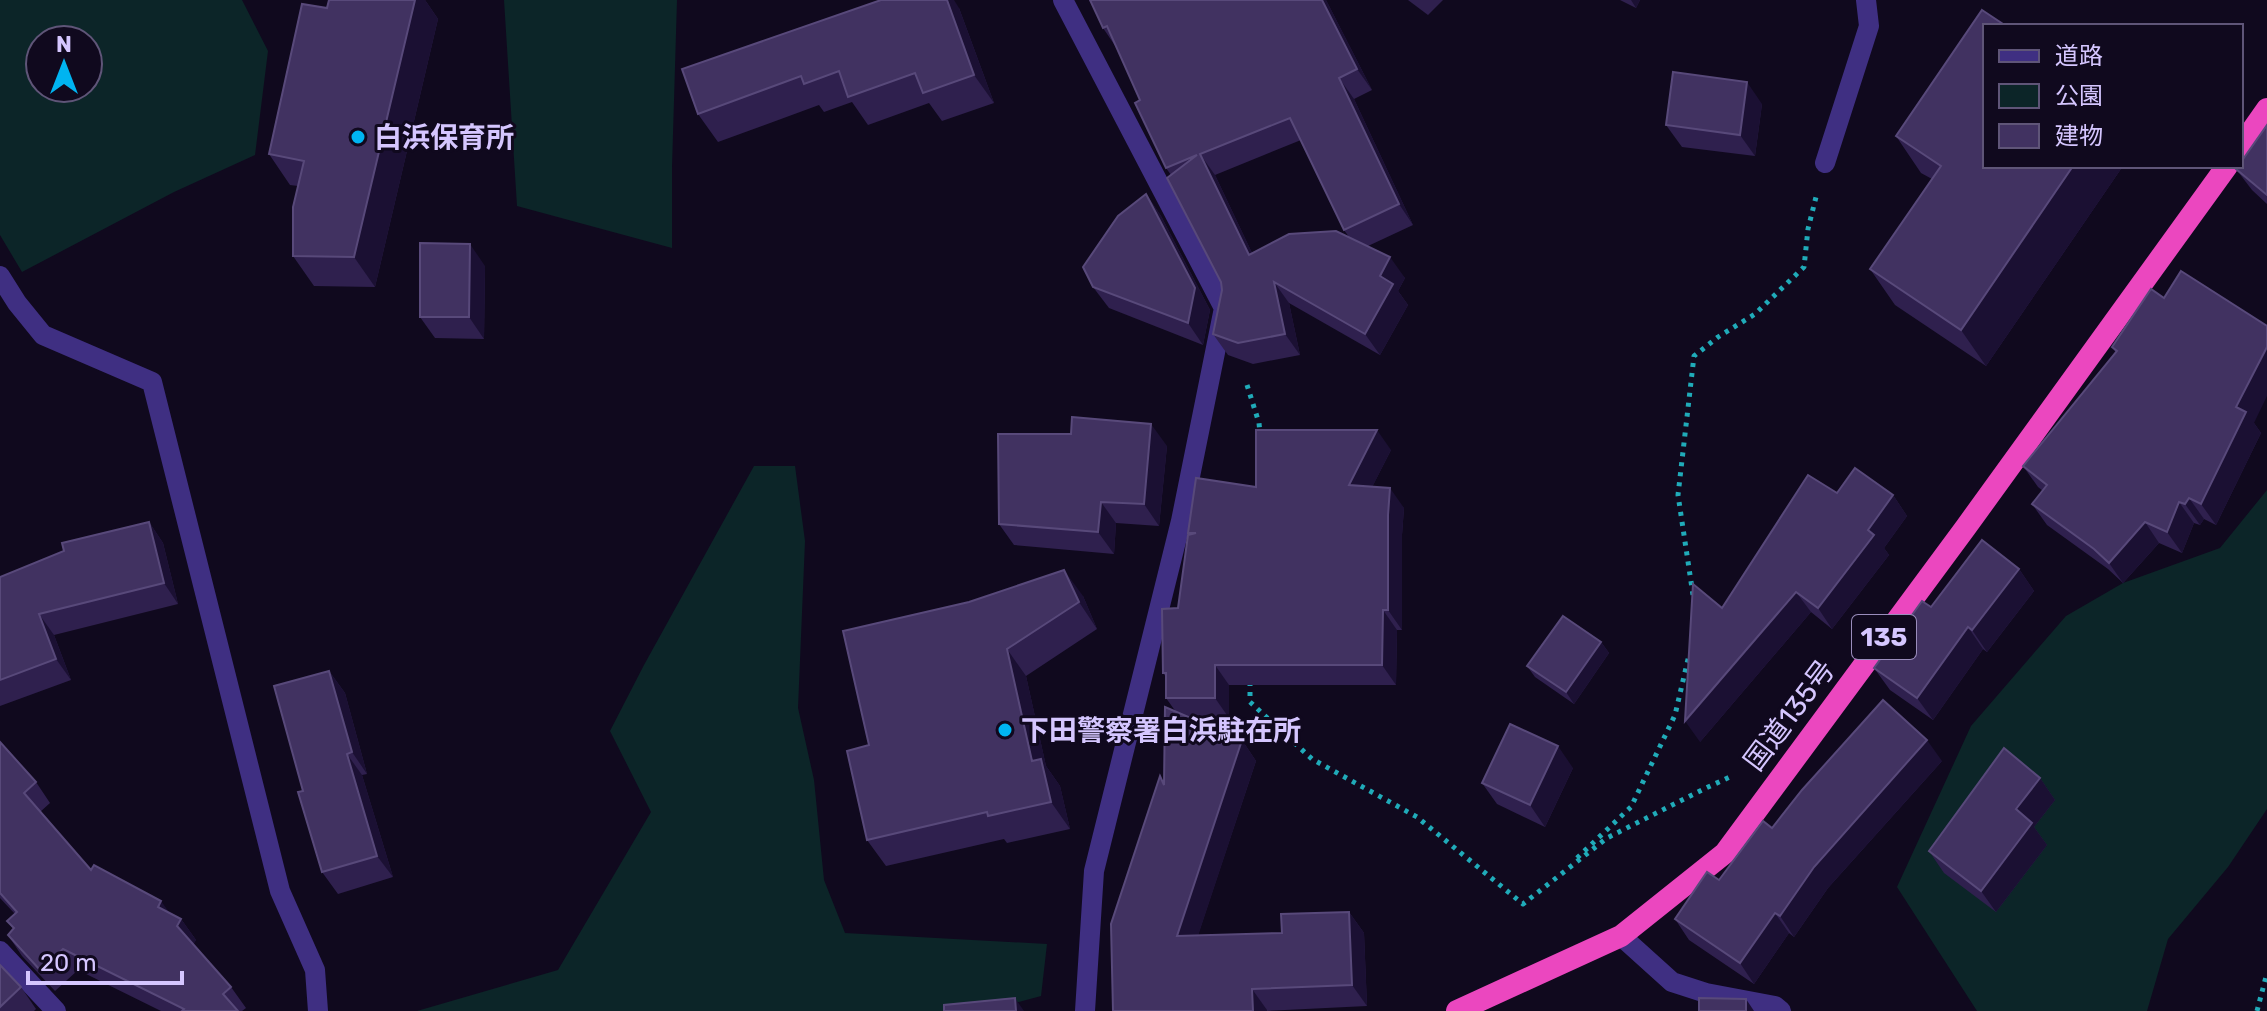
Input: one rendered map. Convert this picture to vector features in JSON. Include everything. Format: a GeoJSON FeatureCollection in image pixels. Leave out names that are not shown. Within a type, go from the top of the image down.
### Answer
{"type":"FeatureCollection","features":[{"type":"Feature","properties":{"kind":"highway"},"geometry":{"type":"LineString","coordinates":[[2243,143],[2267,109]]}},
{"type":"Feature","properties":{"kind":"highway","name":"国道135号"},"geometry":{"type":"LineString","coordinates":[[1457,1011],[1621,936],[1725,853],[2226,168]]}},
{"type":"Feature","properties":{"kind":"street"},"geometry":{"type":"LineString","coordinates":[[1063,0],[1224,308],[1181,521],[1094,871],[1085,1011]]}},
{"type":"Feature","properties":{"kind":"street"},"geometry":{"type":"LineString","coordinates":[[1825,163],[1869,26],[1866,0]]}},
{"type":"Feature","properties":{"kind":"street"},"geometry":{"type":"LineString","coordinates":[[0,276],[43,335],[152,382],[280,891],[315,970],[318,1011]]}},
{"type":"Feature","properties":{"kind":"street"},"geometry":{"type":"LineString","coordinates":[[1621,936],[1672,982],[1739,1001],[1775,1006],[1781,1011]]}},
{"type":"Feature","properties":{"kind":"street"},"geometry":{"type":"LineString","coordinates":[[0,951],[56,1011]]}},
{"type":"Feature","properties":{"kind":"path"},"geometry":{"type":"LineString","coordinates":[[1695,609],[1678,495],[1694,356],[1755,314],[1804,267],[1808,229],[1825,163]]}},
{"type":"Feature","properties":{"kind":"path"},"geometry":{"type":"LineString","coordinates":[[1246,380],[1259,423],[1260,438]]}},
{"type":"Feature","properties":{"kind":"path"},"geometry":{"type":"LineString","coordinates":[[1550,883],[1631,807],[1675,715],[1690,654]]}},
{"type":"Feature","properties":{"kind":"path"},"geometry":{"type":"LineString","coordinates":[[1250,671],[1250,702],[1312,759],[1417,817],[1523,904],[1607,838],[1748,769]]}},
{"type":"Feature","properties":{"kind":"path"},"geometry":{"type":"LineString","coordinates":[[2257,1011],[2267,973]]}},
{"type":"Feature","properties":{"kind":"green space"},"geometry":{"type":"Polygon","coordinates":[[[0,0],[242,0],[268,51],[255,155],[174,192],[22,272],[0,235],[0,0]]]}},
{"type":"Feature","properties":{"kind":"green space"},"geometry":{"type":"Polygon","coordinates":[[[504,0],[677,0],[672,248],[517,206],[504,0]]]}},
{"type":"Feature","properties":{"kind":"green space"},"geometry":{"type":"Polygon","coordinates":[[[754,466],[795,466],[805,541],[798,708],[814,780],[824,880],[845,933],[1047,944],[1041,996],[986,1011],[417,1011],[558,970],[651,812],[610,731],[754,466]]]}},
{"type":"Feature","properties":{"kind":"green space"},"geometry":{"type":"Polygon","coordinates":[[[2267,490],[2267,809],[2228,867],[2168,939],[2147,1011],[1977,1011],[1897,887],[1971,726],[2066,616],[2123,583],[2220,548],[2267,490]]]}},
{"type":"Feature","properties":{"kind":"building"},"geometry":{"type":"Polygon","coordinates":[[[329,0],[415,0],[354,257],[293,256],[293,207],[304,161],[269,154],[302,4],[327,8],[329,0]]]}},
{"type":"Feature","properties":{"kind":"building"},"geometry":{"type":"Polygon","coordinates":[[[881,0],[947,0],[974,75],[923,93],[915,73],[848,97],[839,71],[804,84],[801,76],[698,114],[682,69],[881,0]]]}},
{"type":"Feature","properties":{"kind":"building"},"geometry":{"type":"Polygon","coordinates":[[[1090,0],[1322,0],[1357,69],[1339,78],[1399,204],[1344,230],[1290,118],[1200,154],[1249,255],[1289,234],[1336,231],[1390,257],[1380,276],[1393,284],[1365,334],[1274,282],[1285,334],[1238,343],[1213,334],[1221,282],[1167,178],[1197,155],[1166,168],[1135,103],[1140,100],[1107,26],[1103,28],[1090,0]]]}},
{"type":"Feature","properties":{"kind":"building"},"geometry":{"type":"Polygon","coordinates":[[[1982,10],[2003,24],[1983,24],[1983,168],[2072,168],[1961,330],[1870,269],[1941,166],[1896,136],[1982,10]]]}},
{"type":"Feature","properties":{"kind":"building"},"geometry":{"type":"Polygon","coordinates":[[[1673,72],[1747,82],[1740,135],[1666,125],[1673,72]]]}},
{"type":"Feature","properties":{"kind":"building"},"geometry":{"type":"Polygon","coordinates":[[[2267,125],[2267,195],[2236,169],[2243,168],[2243,159],[2267,125]]]}},
{"type":"Feature","properties":{"kind":"building"},"geometry":{"type":"Polygon","coordinates":[[[1146,194],[1195,288],[1188,323],[1093,287],[1083,267],[1118,216],[1146,194]]]}},
{"type":"Feature","properties":{"kind":"building"},"geometry":{"type":"Polygon","coordinates":[[[420,243],[470,244],[469,317],[420,317],[420,243]]]}},
{"type":"Feature","properties":{"kind":"building"},"geometry":{"type":"Polygon","coordinates":[[[2181,271],[2267,326],[2267,347],[2236,407],[2246,412],[2201,504],[2189,498],[2185,504],[2179,502],[2167,532],[2145,522],[2109,563],[2032,504],[2047,485],[2023,466],[2117,351],[2112,347],[2151,289],[2164,298],[2181,271]]]}},
{"type":"Feature","properties":{"kind":"building"},"geometry":{"type":"Polygon","coordinates":[[[1072,417],[1151,424],[1144,504],[1101,502],[1098,532],[999,524],[998,434],[1071,434],[1072,417]]]}},
{"type":"Feature","properties":{"kind":"building"},"geometry":{"type":"Polygon","coordinates":[[[1256,430],[1377,430],[1349,485],[1390,488],[1388,610],[1383,610],[1382,665],[1215,665],[1215,698],[1166,698],[1162,609],[1178,608],[1188,535],[1196,533],[1188,533],[1196,478],[1256,487],[1256,430]]]}},
{"type":"Feature","properties":{"kind":"building"},"geometry":{"type":"Polygon","coordinates":[[[1855,468],[1893,495],[1868,530],[1874,535],[1818,608],[1796,592],[1685,721],[1693,584],[1722,608],[1808,475],[1837,493],[1855,468]]]}},
{"type":"Feature","properties":{"kind":"building"},"geometry":{"type":"Polygon","coordinates":[[[149,522],[164,583],[39,614],[56,659],[0,680],[0,577],[64,551],[62,543],[149,522]]]}},
{"type":"Feature","properties":{"kind":"building"},"geometry":{"type":"Polygon","coordinates":[[[1982,540],[2019,569],[1972,630],[1968,627],[1917,698],[1874,668],[1922,601],[1931,607],[1982,540]]]}},
{"type":"Feature","properties":{"kind":"building"},"geometry":{"type":"Polygon","coordinates":[[[1064,570],[1079,602],[1007,649],[1032,761],[1041,759],[1051,802],[988,816],[987,812],[867,840],[847,751],[869,745],[843,631],[969,602],[1064,570]]]}},
{"type":"Feature","properties":{"kind":"building"},"geometry":{"type":"Polygon","coordinates":[[[1563,616],[1601,642],[1566,692],[1527,666],[1563,616]]]}},
{"type":"Feature","properties":{"kind":"building"},"geometry":{"type":"Polygon","coordinates":[[[329,671],[352,752],[347,754],[377,856],[322,872],[298,792],[303,791],[274,686],[329,671]]]}},
{"type":"Feature","properties":{"kind":"building"},"geometry":{"type":"Polygon","coordinates":[[[1883,700],[1927,740],[1814,867],[1780,916],[1775,913],[1740,963],[1675,919],[1707,872],[1719,880],[1763,821],[1772,828],[1883,700]]]}},
{"type":"Feature","properties":{"kind":"building"},"geometry":{"type":"Polygon","coordinates":[[[1165,707],[1242,740],[1177,936],[1282,933],[1281,914],[1349,912],[1352,985],[1252,989],[1253,1011],[1113,1011],[1111,924],[1160,776],[1164,785],[1165,707]]]}},
{"type":"Feature","properties":{"kind":"building"},"geometry":{"type":"Polygon","coordinates":[[[1510,724],[1558,746],[1530,805],[1482,783],[1510,724]]]}},
{"type":"Feature","properties":{"kind":"building"},"geometry":{"type":"Polygon","coordinates":[[[0,742],[36,782],[24,793],[91,870],[94,865],[161,901],[158,907],[181,919],[177,926],[231,987],[223,994],[238,1011],[182,1011],[184,1009],[63,949],[40,970],[8,935],[14,928],[7,921],[17,912],[0,893],[0,742]]]}},
{"type":"Feature","properties":{"kind":"building"},"geometry":{"type":"Polygon","coordinates":[[[2004,748],[2040,778],[2016,809],[2032,823],[1981,891],[1929,851],[2004,748]]]}},
{"type":"Feature","properties":{"kind":"building"},"geometry":{"type":"Polygon","coordinates":[[[0,965],[21,987],[0,1007],[0,965]]]}},
{"type":"Feature","properties":{"kind":"building"},"geometry":{"type":"Polygon","coordinates":[[[1015,998],[1016,1011],[944,1011],[944,1005],[1015,998]]]}},
{"type":"Feature","properties":{"kind":"building"},"geometry":{"type":"Polygon","coordinates":[[[1699,998],[1746,999],[1746,1011],[1699,1011],[1699,998]]]}},
{"type":"Feature","properties":{"kind":"place","name":"白浜保育所"},"geometry":{"type":"Point","coordinates":[358,137]}},
{"type":"Feature","properties":{"kind":"place","name":"下田警察署白浜駐在所"},"geometry":{"type":"Point","coordinates":[1005,730]}}]}
